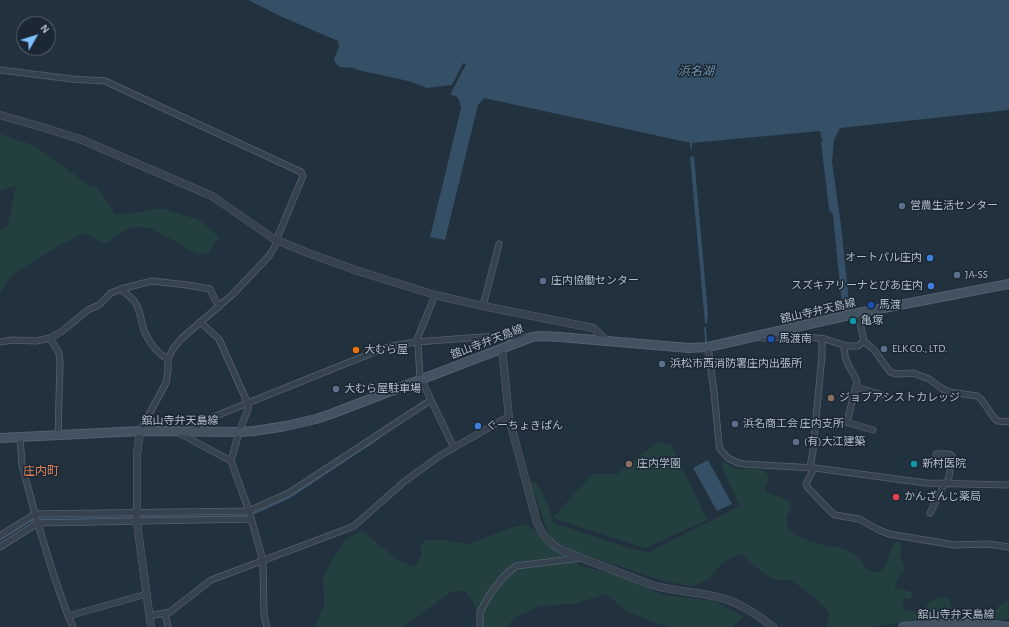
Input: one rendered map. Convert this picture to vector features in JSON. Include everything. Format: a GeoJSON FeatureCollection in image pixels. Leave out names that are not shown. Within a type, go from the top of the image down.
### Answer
{"type":"FeatureCollection","features":[{"type":"Feature","properties":{"kind":"main road","name":"舘山寺弁天島線"},"geometry":{"type":"LineString","coordinates":[[0,438],[140,431],[239,432],[278,428],[316,419],[532,337],[551,336],[688,348],[708,347],[755,336],[788,333],[858,313],[1009,284]]}},
{"type":"Feature","properties":{"kind":"main road","name":"舘山寺弁天島線"},"geometry":{"type":"LineString","coordinates":[[903,627],[928,624],[959,624],[1009,627]]}},
{"type":"Feature","properties":{"kind":"street"},"geometry":{"type":"LineString","coordinates":[[0,70],[72,79],[105,81],[301,172],[303,176],[278,236],[278,241],[269,256],[233,294],[181,339],[168,359],[166,382],[140,431],[137,454],[137,517],[151,627]]}},
{"type":"Feature","properties":{"kind":"street"},"geometry":{"type":"LineString","coordinates":[[0,115],[80,139],[212,196],[278,241],[358,271],[435,295],[594,328],[607,341]]}},
{"type":"Feature","properties":{"kind":"street"},"geometry":{"type":"LineString","coordinates":[[483,306],[499,244]]}},
{"type":"Feature","properties":{"kind":"street"},"geometry":{"type":"LineString","coordinates":[[0,342],[13,340],[36,341],[50,338],[61,332],[88,310],[99,305],[111,293],[152,281],[210,289],[219,307]]}},
{"type":"Feature","properties":{"kind":"street"},"geometry":{"type":"LineString","coordinates":[[121,289],[134,302],[146,333],[154,347],[162,356],[168,359]]}},
{"type":"Feature","properties":{"kind":"street"},"geometry":{"type":"LineString","coordinates":[[435,295],[417,342],[420,380],[454,448]]}},
{"type":"Feature","properties":{"kind":"street"},"geometry":{"type":"LineString","coordinates":[[858,313],[864,341],[875,351],[890,372],[896,374],[913,373],[926,378],[949,392],[977,396],[981,399],[995,419],[1002,422],[1009,422]]}},
{"type":"Feature","properties":{"kind":"street"},"geometry":{"type":"LineString","coordinates":[[200,322],[219,339],[248,404],[248,409],[239,432],[231,461],[249,511],[263,561],[264,615],[266,627]]}},
{"type":"Feature","properties":{"kind":"street"},"geometry":{"type":"LineString","coordinates":[[788,333],[822,339],[846,346],[858,346],[864,341]]}},
{"type":"Feature","properties":{"kind":"street"},"geometry":{"type":"LineString","coordinates":[[192,432],[203,421],[384,348],[398,344],[482,337],[532,337]]}},
{"type":"Feature","properties":{"kind":"street"},"geometry":{"type":"LineString","coordinates":[[50,338],[59,353],[60,362],[58,436]]}},
{"type":"Feature","properties":{"kind":"street"},"geometry":{"type":"LineString","coordinates":[[822,339],[822,355],[812,468],[806,487],[835,515],[860,519],[884,532],[955,545],[988,544],[1009,547]]}},
{"type":"Feature","properties":{"kind":"street"},"geometry":{"type":"LineString","coordinates":[[844,345],[848,365],[856,379],[856,387],[847,422],[873,430]]}},
{"type":"Feature","properties":{"kind":"street"},"geometry":{"type":"LineString","coordinates":[[708,347],[719,444],[724,454],[728,458],[738,463],[812,468],[921,482],[1009,484]]}},
{"type":"Feature","properties":{"kind":"street"},"geometry":{"type":"LineString","coordinates":[[502,348],[509,418],[537,523],[546,539],[561,550],[657,587],[716,596],[728,600],[749,610],[773,627]]}},
{"type":"Feature","properties":{"kind":"street"},"geometry":{"type":"LineString","coordinates":[[856,387],[882,395]]}},
{"type":"Feature","properties":{"kind":"street"},"geometry":{"type":"LineString","coordinates":[[0,547],[38,523],[249,511],[289,493],[430,400]]}},
{"type":"Feature","properties":{"kind":"street"},"geometry":{"type":"LineString","coordinates":[[150,616],[170,612],[210,580],[354,526],[405,482],[441,455],[504,419],[509,418]]}},
{"type":"Feature","properties":{"kind":"street"},"geometry":{"type":"LineString","coordinates":[[177,431],[231,461]]}},
{"type":"Feature","properties":{"kind":"street"},"geometry":{"type":"LineString","coordinates":[[20,437],[22,466],[35,514],[54,576],[73,627]]}},
{"type":"Feature","properties":{"kind":"street"},"geometry":{"type":"LineString","coordinates":[[930,513],[947,483],[952,456],[949,454],[936,454]]}},
{"type":"Feature","properties":{"kind":"street"},"geometry":{"type":"LineString","coordinates":[[0,536],[35,514],[251,519]]}},
{"type":"Feature","properties":{"kind":"street"},"geometry":{"type":"LineString","coordinates":[[480,627],[480,612],[490,594],[504,576],[516,566],[581,558]]}},
{"type":"Feature","properties":{"kind":"street"},"geometry":{"type":"LineString","coordinates":[[68,616],[146,594]]}},
{"type":"Feature","properties":{"kind":"street"},"geometry":{"type":"LineString","coordinates":[[165,613],[168,627]]}},
{"type":"Feature","properties":{"kind":"green space"},"geometry":{"type":"Polygon","coordinates":[[[0,134],[35,146],[91,187],[96,187],[109,204],[115,215],[154,209],[164,209],[197,219],[219,237],[208,253],[202,255],[188,250],[177,242],[149,228],[133,227],[121,232],[106,244],[84,233],[60,245],[11,275],[0,293],[0,230],[8,226],[16,186],[0,191],[0,134]]]}},
{"type":"Feature","properties":{"kind":"green space"},"geometry":{"type":"Polygon","coordinates":[[[658,442],[671,444],[707,520],[645,548],[553,518],[592,474],[617,474],[658,442]]]}},
{"type":"Feature","properties":{"kind":"green space"},"geometry":{"type":"Polygon","coordinates":[[[721,460],[738,469],[763,470],[768,476],[765,491],[790,502],[791,505],[786,524],[793,533],[808,541],[838,547],[855,554],[867,569],[878,572],[883,570],[892,547],[897,541],[899,542],[902,545],[900,554],[904,571],[899,575],[895,588],[912,592],[911,599],[904,598],[902,609],[920,613],[933,600],[941,597],[950,600],[951,610],[949,615],[943,619],[912,621],[872,627],[826,627],[828,612],[817,600],[790,580],[776,580],[765,574],[742,554],[725,561],[706,581],[691,586],[663,581],[559,546],[550,537],[530,483],[536,483],[542,492],[549,507],[553,523],[629,548],[649,552],[740,506],[722,467],[721,460]]]}},
{"type":"Feature","properties":{"kind":"green space"},"geometry":{"type":"Polygon","coordinates":[[[526,524],[581,566],[609,573],[664,595],[715,601],[744,617],[732,627],[668,627],[628,612],[606,594],[573,604],[539,606],[514,618],[508,627],[483,627],[473,601],[465,591],[451,592],[403,627],[314,627],[324,606],[323,578],[332,559],[347,538],[363,531],[401,562],[415,567],[422,554],[420,547],[426,540],[441,540],[469,544],[510,528],[526,524]]]}},
{"type":"Feature","properties":{"kind":"green space"},"geometry":{"type":"Polygon","coordinates":[[[1009,600],[1009,618],[1000,621],[968,619],[964,615],[967,609],[971,608],[992,614],[1000,605],[1009,600]]]}},
{"type":"Feature","properties":{"kind":"water","name":"浜名湖"},"geometry":{"type":"Polygon","coordinates":[[[248,0],[1009,0],[1009,110],[840,128],[834,140],[832,162],[841,225],[850,310],[845,311],[841,296],[833,215],[829,209],[821,143],[823,140],[821,138],[820,131],[691,143],[484,98],[478,105],[445,240],[430,237],[461,108],[457,97],[450,95],[466,64],[463,63],[452,85],[427,88],[408,81],[353,68],[340,67],[336,64],[334,59],[339,47],[338,41],[280,16],[248,0]]]}},
{"type":"Feature","properties":{"kind":"water"},"geometry":{"type":"Polygon","coordinates":[[[694,156],[708,314],[707,323],[705,323],[690,157],[694,156]]]}},
{"type":"Feature","properties":{"kind":"water"},"geometry":{"type":"Polygon","coordinates":[[[708,460],[732,504],[717,511],[693,468],[708,460]]]}},
{"type":"Feature","properties":{"kind":"waterway"},"geometry":{"type":"LineString","coordinates":[[691,143],[691,148]]}},
{"type":"Feature","properties":{"kind":"waterway"},"geometry":{"type":"LineString","coordinates":[[705,328],[706,342]]}},
{"type":"Feature","properties":{"kind":"waterway"},"geometry":{"type":"LineString","coordinates":[[255,513],[290,497],[379,438]]}},
{"type":"Feature","properties":{"kind":"waterway"},"geometry":{"type":"LineString","coordinates":[[139,517],[245,516]]}},
{"type":"Feature","properties":{"kind":"waterway"},"geometry":{"type":"LineString","coordinates":[[40,519],[135,517]]}},
{"type":"Feature","properties":{"kind":"waterway"},"geometry":{"type":"LineString","coordinates":[[0,540],[33,520]]}},
{"type":"Feature","properties":{"kind":"place","name":"営農生活センター"},"geometry":{"type":"Point","coordinates":[902,206]}},
{"type":"Feature","properties":{"kind":"place","name":"オートパル庄内"},"geometry":{"type":"Point","coordinates":[930,258]}},
{"type":"Feature","properties":{"kind":"place","name":"JA-SS"},"geometry":{"type":"Point","coordinates":[957,275]}},
{"type":"Feature","properties":{"kind":"place","name":"庄内協働センター"},"geometry":{"type":"Point","coordinates":[543,281]}},
{"type":"Feature","properties":{"kind":"place","name":"スズキアリーナとぴあ庄内"},"geometry":{"type":"Point","coordinates":[931,286]}},
{"type":"Feature","properties":{"kind":"place","name":"馬渡"},"geometry":{"type":"Point","coordinates":[871,305]}},
{"type":"Feature","properties":{"kind":"place","name":"亀塚"},"geometry":{"type":"Point","coordinates":[853,321]}},
{"type":"Feature","properties":{"kind":"place","name":"馬渡南"},"geometry":{"type":"Point","coordinates":[771,339]}},
{"type":"Feature","properties":{"kind":"place","name":"ELK CO., LTD."},"geometry":{"type":"Point","coordinates":[884,349]}},
{"type":"Feature","properties":{"kind":"place","name":"大むら屋"},"geometry":{"type":"Point","coordinates":[356,350]}},
{"type":"Feature","properties":{"kind":"place","name":"浜松市西消防署庄内出張所"},"geometry":{"type":"Point","coordinates":[662,364]}},
{"type":"Feature","properties":{"kind":"place","name":"大むら屋駐車場"},"geometry":{"type":"Point","coordinates":[336,389]}},
{"type":"Feature","properties":{"kind":"place","name":"ジョブアシストカレッジ"},"geometry":{"type":"Point","coordinates":[831,398]}},
{"type":"Feature","properties":{"kind":"place","name":"浜名商工会 庄内支所"},"geometry":{"type":"Point","coordinates":[735,424]}},
{"type":"Feature","properties":{"kind":"place","name":"ぐーちょきぱん"},"geometry":{"type":"Point","coordinates":[478,426]}},
{"type":"Feature","properties":{"kind":"place","name":"(有)大江建築"},"geometry":{"type":"Point","coordinates":[796,442]}},
{"type":"Feature","properties":{"kind":"place","name":"庄内学園"},"geometry":{"type":"Point","coordinates":[629,464]}},
{"type":"Feature","properties":{"kind":"place","name":"新村医院"},"geometry":{"type":"Point","coordinates":[914,464]}},
{"type":"Feature","properties":{"kind":"place","name":"かんざんじ薬局"},"geometry":{"type":"Point","coordinates":[896,497]}},
{"type":"Feature","properties":{"kind":"district","name":"庄内町"},"geometry":{"type":"Point","coordinates":[41,471]}}]}
